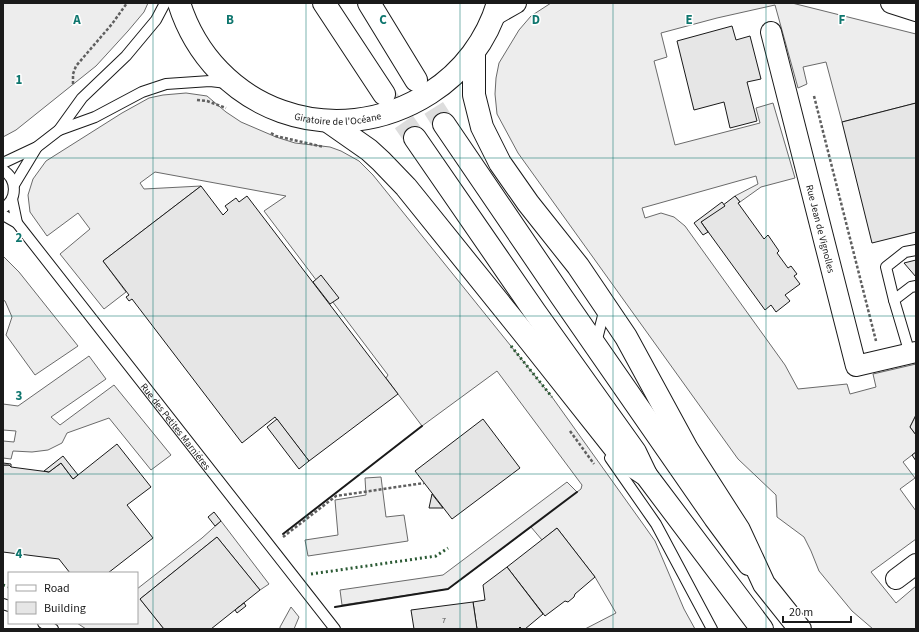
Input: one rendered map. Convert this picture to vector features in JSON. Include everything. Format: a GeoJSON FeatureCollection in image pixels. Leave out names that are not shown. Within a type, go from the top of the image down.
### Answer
{"type":"FeatureCollection","features":[{"type":"Feature","properties":{"kind":"main road","name":"Giratoire de l'Océane"},"geometry":{"type":"LineString","coordinates":[[179,3],[188,27],[204,54],[233,83],[257,100],[275,109],[294,115],[329,122],[371,118],[389,113],[406,107],[438,88],[464,66],[474,53],[496,9]]}},
{"type":"Feature","properties":{"kind":"main road"},"geometry":{"type":"LineString","coordinates":[[324,3],[384,94]]}},
{"type":"Feature","properties":{"kind":"main road"},"geometry":{"type":"LineString","coordinates":[[369,3],[416,80]]}},
{"type":"Feature","properties":{"kind":"main road"},"geometry":{"type":"LineString","coordinates":[[474,53],[475,101],[482,127],[500,163],[528,203],[578,266],[626,337],[687,448],[739,530],[764,584]]}},
{"type":"Feature","properties":{"kind":"main road"},"geometry":{"type":"LineString","coordinates":[[329,122],[381,160],[406,187],[626,461],[646,475]]}},
{"type":"Feature","properties":{"kind":"main road"},"geometry":{"type":"LineString","coordinates":[[444,124],[561,296],[716,518],[764,584],[800,629]]}},
{"type":"Feature","properties":{"kind":"main road"},"geometry":{"type":"LineString","coordinates":[[415,138],[530,305],[635,452],[646,475],[762,629]]}},
{"type":"Feature","properties":{"kind":"street"},"geometry":{"type":"LineString","coordinates":[[496,9],[516,3]]}},
{"type":"Feature","properties":{"kind":"street"},"geometry":{"type":"LineString","coordinates":[[891,3],[916,11]]}},
{"type":"Feature","properties":{"kind":"street","name":"Rue Jean de Vignolles"},"geometry":{"type":"LineString","coordinates":[[771,32],[856,366],[913,353]]}},
{"type":"Feature","properties":{"kind":"street"},"geometry":{"type":"LineString","coordinates":[[896,579],[916,564]]}},
{"type":"Feature","properties":{"kind":"lane"},"geometry":{"type":"LineString","coordinates":[[3,163],[37,147],[59,130],[82,98],[126,56],[156,20],[165,3]]}},
{"type":"Feature","properties":{"kind":"lane"},"geometry":{"type":"LineString","coordinates":[[59,130],[95,117],[142,92],[166,84],[210,81],[233,83]]}},
{"type":"Feature","properties":{"kind":"lane"},"geometry":{"type":"LineString","coordinates":[[14,185],[37,147]]}},
{"type":"Feature","properties":{"kind":"lane"},"geometry":{"type":"LineString","coordinates":[[3,170],[8,173],[14,185]]}},
{"type":"Feature","properties":{"kind":"lane","name":"Rue des Petites Marniéres"},"geometry":{"type":"LineString","coordinates":[[14,185],[12,199],[17,223]]}},
{"type":"Feature","properties":{"kind":"lane"},"geometry":{"type":"LineString","coordinates":[[3,208],[12,199]]}},
{"type":"Feature","properties":{"kind":"lane","name":"Rue des Petites Marniéres"},"geometry":{"type":"LineString","coordinates":[[3,215],[17,223],[335,629]]}},
{"type":"Feature","properties":{"kind":"lane"},"geometry":{"type":"LineString","coordinates":[[913,353],[894,300],[886,268],[905,252],[916,250]]}},
{"type":"Feature","properties":{"kind":"lane"},"geometry":{"type":"LineString","coordinates":[[894,300],[911,287],[916,286]]}},
{"type":"Feature","properties":{"kind":"lane"},"geometry":{"type":"LineString","coordinates":[[596,345],[605,306]]}},
{"type":"Feature","properties":{"kind":"lane"},"geometry":{"type":"LineString","coordinates":[[530,341],[571,406],[656,524],[712,629]]}},
{"type":"Feature","properties":{"kind":"path"},"geometry":{"type":"LineString","coordinates":[[82,98],[73,82],[73,74],[76,66],[112,24],[127,3]]}},
{"type":"Feature","properties":{"kind":"path"},"geometry":{"type":"LineString","coordinates":[[814,96],[881,360]]}},
{"type":"Feature","properties":{"kind":"path"},"geometry":{"type":"LineString","coordinates":[[192,100],[207,101],[223,106],[228,110]]}},
{"type":"Feature","properties":{"kind":"path"},"geometry":{"type":"LineString","coordinates":[[270,133],[276,136],[325,147]]}},
{"type":"Feature","properties":{"kind":"path"},"geometry":{"type":"LineString","coordinates":[[567,426],[598,470]]}},
{"type":"Feature","properties":{"kind":"path"},"geometry":{"type":"LineString","coordinates":[[271,547],[336,496],[424,483]]}},
{"type":"Feature","properties":{"kind":"shaded area"},"geometry":{"type":"Polygon","coordinates":[[[3,3],[148,3],[144,12],[96,66],[16,130],[3,137],[3,3]]]}},
{"type":"Feature","properties":{"kind":"shaded area"},"geometry":{"type":"Polygon","coordinates":[[[551,3],[792,3],[916,34],[916,103],[842,122],[826,62],[803,67],[807,84],[798,88],[775,5],[717,18],[661,33],[667,57],[654,61],[675,145],[760,123],[756,108],[773,103],[795,178],[761,187],[740,202],[735,196],[758,184],[756,176],[642,208],[645,218],[661,213],[674,217],[685,226],[785,365],[798,389],[847,384],[850,394],[876,387],[873,374],[916,364],[916,415],[910,427],[916,435],[916,452],[903,462],[915,478],[900,489],[916,511],[916,539],[871,572],[896,603],[916,586],[916,629],[873,629],[852,611],[819,571],[804,537],[777,517],[776,495],[738,459],[518,153],[497,114],[495,94],[499,63],[519,30],[531,16],[551,3]]]}},
{"type":"Feature","properties":{"kind":"shaded area"},"geometry":{"type":"Polygon","coordinates":[[[186,93],[207,96],[241,122],[276,137],[295,143],[330,147],[341,151],[359,161],[373,175],[552,397],[643,524],[655,541],[684,609],[695,629],[585,629],[616,613],[595,577],[557,528],[542,540],[531,527],[448,589],[342,605],[340,590],[443,575],[567,482],[577,492],[581,489],[582,485],[497,371],[422,426],[386,378],[388,375],[264,211],[286,196],[155,172],[140,183],[144,189],[201,186],[103,261],[126,292],[104,309],[60,254],[90,229],[78,213],[47,236],[30,212],[28,195],[33,179],[46,161],[122,113],[149,98],[186,93]]]}},
{"type":"Feature","properties":{"kind":"shaded area"},"geometry":{"type":"Polygon","coordinates":[[[3,256],[19,272],[78,346],[35,375],[6,335],[12,317],[5,301],[3,300],[3,256]]]}},
{"type":"Feature","properties":{"kind":"shaded area"},"geometry":{"type":"Polygon","coordinates":[[[89,356],[106,379],[51,417],[60,425],[114,385],[171,455],[151,470],[109,418],[67,433],[62,443],[48,450],[32,452],[13,451],[11,459],[3,458],[3,441],[14,442],[16,431],[3,430],[3,404],[18,406],[89,356]]]}},
{"type":"Feature","properties":{"kind":"shaded area"},"geometry":{"type":"Polygon","coordinates":[[[381,477],[386,517],[404,515],[408,541],[308,556],[305,540],[338,535],[335,500],[366,495],[365,478],[381,477]]]}},
{"type":"Feature","properties":{"kind":"shaded area"},"geometry":{"type":"Polygon","coordinates":[[[221,521],[269,584],[260,590],[217,537],[140,599],[164,629],[86,629],[78,624],[138,624],[138,588],[202,538],[221,521]]]}},
{"type":"Feature","properties":{"kind":"shaded area"},"geometry":{"type":"Polygon","coordinates":[[[291,607],[299,617],[294,629],[280,629],[280,627],[291,607]]]}},
{"type":"Feature","properties":{"kind":"building"},"geometry":{"type":"Polygon","coordinates":[[[732,26],[736,40],[750,36],[761,79],[747,82],[757,121],[730,128],[724,102],[694,110],[677,41],[732,26]]]}},
{"type":"Feature","properties":{"kind":"building"},"geometry":{"type":"Polygon","coordinates":[[[916,103],[916,232],[872,243],[842,122],[916,103]]]}},
{"type":"Feature","properties":{"kind":"building"},"geometry":{"type":"Polygon","coordinates":[[[201,186],[223,215],[228,210],[225,206],[236,198],[239,202],[247,196],[398,394],[309,461],[275,417],[242,443],[132,299],[129,301],[126,297],[129,295],[103,261],[201,186]]]}},
{"type":"Feature","properties":{"kind":"building"},"geometry":{"type":"Polygon","coordinates":[[[735,196],[740,202],[738,203],[764,239],[768,235],[779,251],[777,253],[788,268],[791,266],[797,274],[794,276],[800,284],[785,295],[790,301],[776,312],[771,305],[765,310],[701,222],[735,196]]]}},
{"type":"Feature","properties":{"kind":"building"},"geometry":{"type":"Polygon","coordinates":[[[722,202],[725,206],[701,222],[708,232],[703,235],[694,223],[722,202]]]}},
{"type":"Feature","properties":{"kind":"building"},"geometry":{"type":"Polygon","coordinates":[[[916,260],[916,277],[904,263],[916,260]]]}},
{"type":"Feature","properties":{"kind":"building"},"geometry":{"type":"Polygon","coordinates":[[[321,275],[339,298],[330,304],[313,282],[321,275]]]}},
{"type":"Feature","properties":{"kind":"building"},"geometry":{"type":"Polygon","coordinates":[[[916,415],[916,435],[910,427],[916,415]]]}},
{"type":"Feature","properties":{"kind":"building"},"geometry":{"type":"Polygon","coordinates":[[[277,419],[309,461],[299,469],[267,427],[277,419]]]}},
{"type":"Feature","properties":{"kind":"building"},"geometry":{"type":"Polygon","coordinates":[[[483,419],[520,468],[452,519],[415,471],[483,419]]]}},
{"type":"Feature","properties":{"kind":"building"},"geometry":{"type":"Polygon","coordinates":[[[117,444],[151,487],[127,505],[153,538],[109,572],[69,572],[59,559],[3,552],[3,465],[49,472],[61,463],[73,479],[117,444]]]}},
{"type":"Feature","properties":{"kind":"building"},"geometry":{"type":"Polygon","coordinates":[[[916,452],[916,461],[912,455],[916,452]]]}},
{"type":"Feature","properties":{"kind":"building"},"geometry":{"type":"Polygon","coordinates":[[[63,456],[78,475],[73,479],[61,463],[49,472],[44,471],[63,456]]]}},
{"type":"Feature","properties":{"kind":"building"},"geometry":{"type":"Polygon","coordinates":[[[3,463],[11,464],[11,467],[9,465],[3,465],[3,463]]]}},
{"type":"Feature","properties":{"kind":"building"},"geometry":{"type":"Polygon","coordinates":[[[432,494],[443,508],[429,508],[432,494]]]}},
{"type":"Feature","properties":{"kind":"building"},"geometry":{"type":"Polygon","coordinates":[[[214,512],[221,521],[215,526],[208,517],[214,512]]]}},
{"type":"Feature","properties":{"kind":"building"},"geometry":{"type":"Polygon","coordinates":[[[557,528],[595,577],[568,602],[565,601],[545,616],[507,567],[557,528]]]}},
{"type":"Feature","properties":{"kind":"building"},"geometry":{"type":"Polygon","coordinates":[[[217,537],[260,590],[211,629],[164,629],[140,599],[217,537]]]}},
{"type":"Feature","properties":{"kind":"building"},"geometry":{"type":"Polygon","coordinates":[[[507,567],[543,614],[525,629],[520,627],[518,629],[477,629],[473,602],[485,600],[483,585],[507,567]]]}},
{"type":"Feature","properties":{"kind":"building"},"geometry":{"type":"Polygon","coordinates":[[[473,602],[477,629],[414,629],[411,610],[473,602]]]}},
{"type":"Feature","properties":{"kind":"building"},"geometry":{"type":"Polygon","coordinates":[[[244,603],[246,606],[237,613],[235,610],[244,603]]]}},
{"type":"Feature","properties":{"kind":"tunnel"},"geometry":{"type":"LineString","coordinates":[[416,80],[444,124]]}},
{"type":"Feature","properties":{"kind":"tunnel"},"geometry":{"type":"LineString","coordinates":[[385,95],[415,138]]}},
{"type":"Feature","properties":{"kind":"hedge"},"geometry":{"type":"LineString","coordinates":[[511,346],[552,397]]}},
{"type":"Feature","properties":{"kind":"hedge"},"geometry":{"type":"LineString","coordinates":[[311,574],[436,556],[448,548]]}},
{"type":"Feature","properties":{"kind":"hedge"},"geometry":{"type":"LineString","coordinates":[[3,585],[8,587]]}},
{"type":"Feature","properties":{"kind":"wall"},"geometry":{"type":"LineString","coordinates":[[283,534],[422,426]]}},
{"type":"Feature","properties":{"kind":"wall"},"geometry":{"type":"LineString","coordinates":[[335,607],[448,589],[577,492]]}}]}
